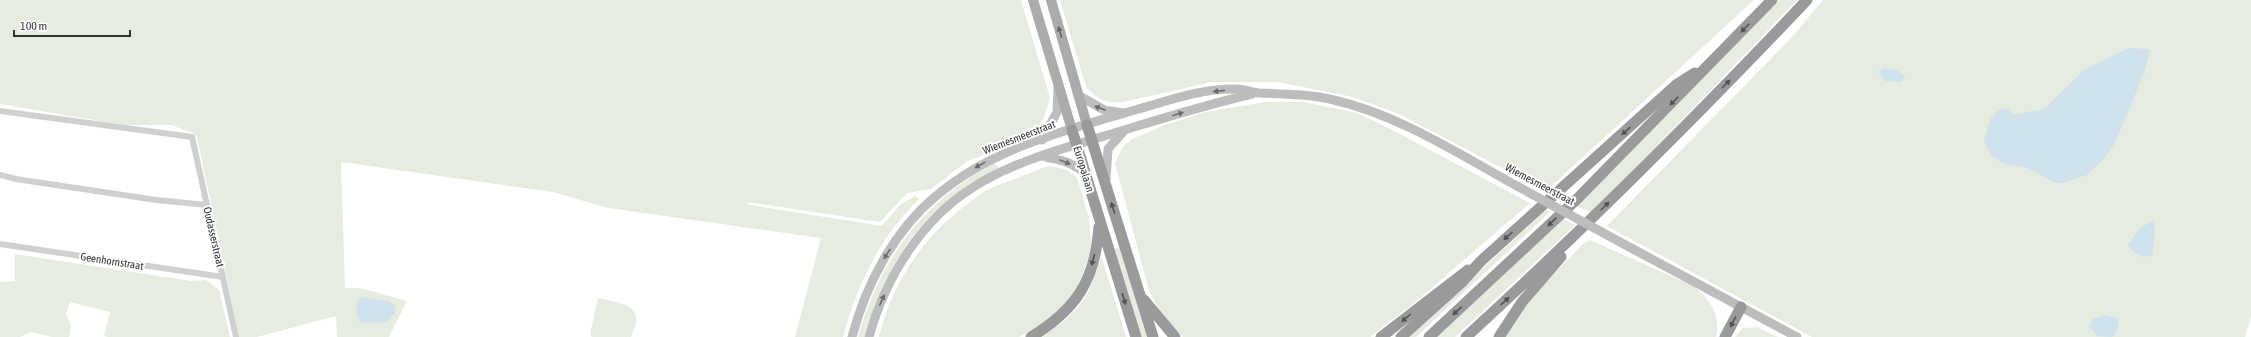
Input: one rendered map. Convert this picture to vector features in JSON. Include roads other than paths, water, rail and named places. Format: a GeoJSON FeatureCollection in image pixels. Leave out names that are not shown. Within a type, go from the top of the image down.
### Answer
{"type":"FeatureCollection","features":[{"type":"Feature","properties":{"kind":"highway"},"geometry":{"type":"LineString","coordinates":[[1429,337],[1577,199],[1772,0]]}},
{"type":"Feature","properties":{"kind":"highway"},"geometry":{"type":"LineString","coordinates":[[1466,337],[1577,233],[1730,81],[1807,0]]}},
{"type":"Feature","properties":{"kind":"highway"},"geometry":{"type":"LineString","coordinates":[[1401,337],[1461,283],[1481,261],[1676,85],[1711,63]]}},
{"type":"Feature","properties":{"kind":"highway","name":"Europalaan"},"geometry":{"type":"LineString","coordinates":[[1087,125],[1153,337]]}},
{"type":"Feature","properties":{"kind":"highway","name":"Europalaan"},"geometry":{"type":"LineString","coordinates":[[1072,130],[1136,337]]}},
{"type":"Feature","properties":{"kind":"highway"},"geometry":{"type":"LineString","coordinates":[[1031,337],[1058,320],[1072,305],[1081,291],[1090,274],[1100,222]]}},
{"type":"Feature","properties":{"kind":"highway"},"geometry":{"type":"LineString","coordinates":[[1499,337],[1515,311],[1561,258],[1577,233]]}},
{"type":"Feature","properties":{"kind":"highway"},"geometry":{"type":"LineString","coordinates":[[1381,337],[1449,282],[1481,261]]}},
{"type":"Feature","properties":{"kind":"highway"},"geometry":{"type":"LineString","coordinates":[[1140,294],[1175,337]]}},
{"type":"Feature","properties":{"kind":"highway"},"geometry":{"type":"LineString","coordinates":[[1725,337],[1741,307]]}},
{"type":"Feature","properties":{"kind":"main road","name":"Europalaan"},"geometry":{"type":"LineString","coordinates":[[1033,0],[1072,130]]}},
{"type":"Feature","properties":{"kind":"main road","name":"Europalaan"},"geometry":{"type":"LineString","coordinates":[[1051,0],[1087,125]]}},
{"type":"Feature","properties":{"kind":"main road"},"geometry":{"type":"LineString","coordinates":[[1042,140],[1057,112],[1058,85]]}},
{"type":"Feature","properties":{"kind":"main road","name":"Wiemesmeerstraat"},"geometry":{"type":"LineString","coordinates":[[852,337],[862,307],[885,258],[916,215],[935,196],[976,168],[997,156],[1125,113],[1196,93],[1236,89],[1257,93],[1311,95],[1365,109],[1430,139],[1797,337]]}},
{"type":"Feature","properties":{"kind":"main road","name":"Wiemesmeerstraat"},"geometry":{"type":"LineString","coordinates":[[869,337],[880,306],[895,273],[909,250],[928,227],[951,204],[972,188],[997,174],[1077,144],[1203,106],[1257,93]]}},
{"type":"Feature","properties":{"kind":"main road"},"geometry":{"type":"LineString","coordinates":[[1078,95],[1104,110],[1125,113]]}},
{"type":"Feature","properties":{"kind":"main road"},"geometry":{"type":"LineString","coordinates":[[1106,184],[1108,149],[1124,131]]}},
{"type":"Feature","properties":{"kind":"main road"},"geometry":{"type":"LineString","coordinates":[[1043,156],[1050,160],[1058,159],[1086,173]]}},
{"type":"Feature","properties":{"kind":"street","name":"Oudasserstraat"},"geometry":{"type":"LineString","coordinates":[[0,111],[192,137],[236,337]]}},
{"type":"Feature","properties":{"kind":"street"},"geometry":{"type":"LineString","coordinates":[[0,175],[16,179],[156,200],[207,205]]}},
{"type":"Feature","properties":{"kind":"street","name":"Geenhornstraat"},"geometry":{"type":"LineString","coordinates":[[0,244],[223,277]]}},
{"type":"Feature","properties":{"kind":"water"},"geometry":{"type":"Polygon","coordinates":[[[2129,48],[2148,49],[2150,51],[2144,73],[2115,143],[2104,159],[2087,175],[2063,183],[2055,183],[2028,168],[2002,163],[1990,154],[1984,140],[1990,119],[1999,110],[2007,108],[2014,115],[2044,109],[2084,70],[2129,48]]]}},
{"type":"Feature","properties":{"kind":"water"},"geometry":{"type":"Polygon","coordinates":[[[1883,68],[1897,70],[1905,76],[1901,82],[1885,81],[1879,73],[1883,68]]]}},
{"type":"Feature","properties":{"kind":"water"},"geometry":{"type":"Polygon","coordinates":[[[2152,221],[2155,224],[2153,254],[2149,256],[2139,255],[2128,245],[2138,230],[2152,221]]]}},
{"type":"Feature","properties":{"kind":"water"},"geometry":{"type":"Polygon","coordinates":[[[360,297],[388,301],[395,306],[395,314],[387,322],[362,323],[359,320],[356,310],[360,297]]]}},
{"type":"Feature","properties":{"kind":"water"},"geometry":{"type":"Polygon","coordinates":[[[2105,315],[2118,318],[2118,328],[2112,337],[2097,336],[2089,326],[2093,319],[2105,315]]]}}]}
